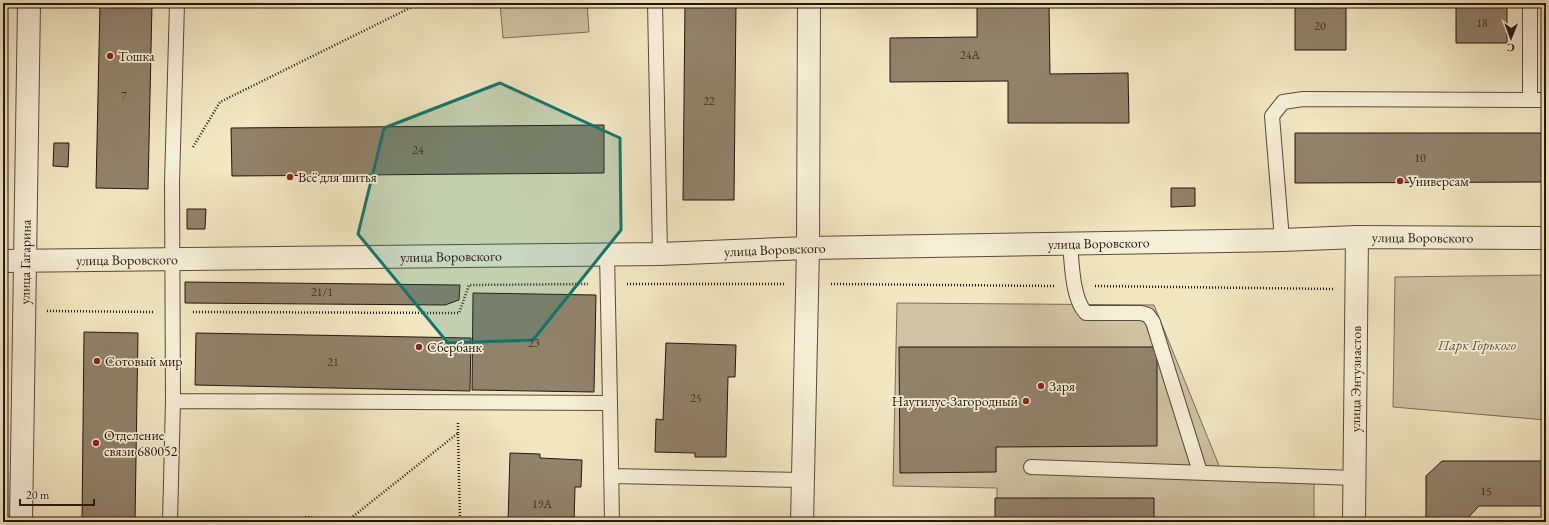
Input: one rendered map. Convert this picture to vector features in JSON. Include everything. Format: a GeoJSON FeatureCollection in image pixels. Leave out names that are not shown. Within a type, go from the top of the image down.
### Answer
{"type":"FeatureCollection","features":[{"type":"Feature","properties":{"kind":"street","name":"улица Гагарина"},"geometry":{"type":"LineString","coordinates":[[21,522],[29,3]]}},
{"type":"Feature","properties":{"kind":"street"},"geometry":{"type":"LineString","coordinates":[[802,522],[808,248],[809,3]]}},
{"type":"Feature","properties":{"kind":"street","name":"улица Воровского"},"geometry":{"type":"LineString","coordinates":[[3,262],[660,254],[808,248],[1282,240],[1357,237],[1546,238]]}},
{"type":"Feature","properties":{"kind":"street","name":"улица Энтузиастов"},"geometry":{"type":"LineString","coordinates":[[1354,522],[1357,237]]}},
{"type":"Feature","properties":{"kind":"lane"},"geometry":{"type":"LineString","coordinates":[[170,522],[173,401],[171,260],[177,3]]}},
{"type":"Feature","properties":{"kind":"lane"},"geometry":{"type":"LineString","coordinates":[[655,3],[660,254]]}},
{"type":"Feature","properties":{"kind":"lane"},"geometry":{"type":"LineString","coordinates":[[1530,3],[1530,100]]}},
{"type":"Feature","properties":{"kind":"lane"},"geometry":{"type":"LineString","coordinates":[[1282,240],[1272,116],[1283,102],[1303,99],[1546,100]]}},
{"type":"Feature","properties":{"kind":"lane"},"geometry":{"type":"LineString","coordinates":[[1070,244],[1075,286],[1082,308],[1086,312],[1148,315],[1153,322],[1200,472]]}},
{"type":"Feature","properties":{"kind":"lane"},"geometry":{"type":"LineString","coordinates":[[607,254],[612,522]]}},
{"type":"Feature","properties":{"kind":"lane"},"geometry":{"type":"LineString","coordinates":[[173,401],[610,403]]}},
{"type":"Feature","properties":{"kind":"lane"},"geometry":{"type":"LineString","coordinates":[[1031,467],[1355,478]]}},
{"type":"Feature","properties":{"kind":"lane"},"geometry":{"type":"LineString","coordinates":[[611,476],[803,480]]}},
{"type":"Feature","properties":{"kind":"path"},"geometry":{"type":"LineString","coordinates":[[192,149],[220,102],[420,3]]}},
{"type":"Feature","properties":{"kind":"path"},"geometry":{"type":"LineString","coordinates":[[24,311],[458,313],[468,285],[807,284],[1357,289]]}},
{"type":"Feature","properties":{"kind":"path"},"geometry":{"type":"LineString","coordinates":[[346,522],[458,433],[460,522]]}},
{"type":"Feature","properties":{"kind":"path"},"geometry":{"type":"LineString","coordinates":[[294,522],[305,517],[316,518],[322,522]]}},
{"type":"Feature","properties":{"kind":"highlighted area"},"geometry":{"type":"Polygon","coordinates":[[[500,83],[620,138],[621,230],[533,340],[448,343],[358,234],[384,128],[500,83]]]}},
{"type":"Feature","properties":{"kind":"green space"},"geometry":{"type":"Polygon","coordinates":[[[500,3],[587,3],[589,32],[503,38],[500,3]]]}},
{"type":"Feature","properties":{"kind":"green space","name":"Парк Горького"},"geometry":{"type":"Polygon","coordinates":[[[1546,275],[1546,420],[1393,407],[1395,277],[1546,275]]]}},
{"type":"Feature","properties":{"kind":"green space","name":"Заря"},"geometry":{"type":"Polygon","coordinates":[[[897,303],[1154,305],[1220,468],[1314,471],[1314,522],[997,522],[997,488],[893,486],[897,303]]]}},
{"type":"Feature","properties":{"kind":"building"},"geometry":{"type":"Polygon","coordinates":[[[100,3],[152,3],[148,189],[96,188],[100,3]]]}},
{"type":"Feature","properties":{"kind":"building"},"geometry":{"type":"Polygon","coordinates":[[[685,3],[736,3],[734,200],[683,200],[685,3]]]}},
{"type":"Feature","properties":{"kind":"building"},"geometry":{"type":"Polygon","coordinates":[[[977,3],[1049,3],[1050,74],[1128,73],[1129,123],[1008,123],[1008,81],[890,82],[890,38],[977,37],[977,3]]]}},
{"type":"Feature","properties":{"kind":"building"},"geometry":{"type":"Polygon","coordinates":[[[1295,3],[1346,3],[1346,50],[1295,50],[1295,3]]]}},
{"type":"Feature","properties":{"kind":"building"},"geometry":{"type":"Polygon","coordinates":[[[1456,3],[1507,3],[1507,43],[1456,43],[1456,3]]]}},
{"type":"Feature","properties":{"kind":"building"},"geometry":{"type":"Polygon","coordinates":[[[604,125],[604,173],[232,176],[231,128],[604,125]]]}},
{"type":"Feature","properties":{"kind":"building"},"geometry":{"type":"Polygon","coordinates":[[[1295,133],[1546,133],[1546,182],[1295,183],[1295,133]]]}},
{"type":"Feature","properties":{"kind":"building"},"geometry":{"type":"Polygon","coordinates":[[[54,143],[69,143],[68,167],[53,166],[54,143]]]}},
{"type":"Feature","properties":{"kind":"building"},"geometry":{"type":"Polygon","coordinates":[[[1171,188],[1195,188],[1195,206],[1171,207],[1171,188]]]}},
{"type":"Feature","properties":{"kind":"building"},"geometry":{"type":"Polygon","coordinates":[[[187,209],[206,209],[205,229],[187,229],[187,209]]]}},
{"type":"Feature","properties":{"kind":"building"},"geometry":{"type":"Polygon","coordinates":[[[185,282],[460,285],[459,300],[445,305],[185,303],[185,282]]]}},
{"type":"Feature","properties":{"kind":"building"},"geometry":{"type":"Polygon","coordinates":[[[473,293],[596,295],[594,392],[472,390],[473,293]]]}},
{"type":"Feature","properties":{"kind":"building"},"geometry":{"type":"Polygon","coordinates":[[[84,332],[138,333],[135,522],[82,522],[84,332]]]}},
{"type":"Feature","properties":{"kind":"building"},"geometry":{"type":"Polygon","coordinates":[[[196,333],[471,338],[470,391],[195,385],[196,333]]]}},
{"type":"Feature","properties":{"kind":"building"},"geometry":{"type":"Polygon","coordinates":[[[666,343],[736,345],[735,377],[728,377],[726,457],[695,457],[695,453],[655,452],[656,419],[663,420],[666,343]]]}},
{"type":"Feature","properties":{"kind":"building"},"geometry":{"type":"Polygon","coordinates":[[[899,347],[1157,347],[1157,446],[996,447],[996,472],[900,473],[899,347]]]}},
{"type":"Feature","properties":{"kind":"building"},"geometry":{"type":"Polygon","coordinates":[[[510,453],[540,454],[540,458],[582,460],[581,487],[575,487],[574,522],[508,522],[510,453]]]}},
{"type":"Feature","properties":{"kind":"building"},"geometry":{"type":"Polygon","coordinates":[[[1442,461],[1546,461],[1546,506],[1479,506],[1464,522],[1426,522],[1426,476],[1442,461]]]}},
{"type":"Feature","properties":{"kind":"building"},"geometry":{"type":"Polygon","coordinates":[[[995,498],[1154,498],[1154,522],[995,522],[995,498]]]}},
{"type":"Feature","properties":{"kind":"place","name":"Тошка"},"geometry":{"type":"Point","coordinates":[110,56]}},
{"type":"Feature","properties":{"kind":"place","name":"Всё для шитья"},"geometry":{"type":"Point","coordinates":[290,177]}},
{"type":"Feature","properties":{"kind":"place","name":"Универсам"},"geometry":{"type":"Point","coordinates":[1400,181]}},
{"type":"Feature","properties":{"kind":"place","name":"Сбербанк"},"geometry":{"type":"Point","coordinates":[419,347]}},
{"type":"Feature","properties":{"kind":"place","name":"Сотовый мир"},"geometry":{"type":"Point","coordinates":[97,361]}},
{"type":"Feature","properties":{"kind":"place","name":"Заря"},"geometry":{"type":"Point","coordinates":[1041,386]}},
{"type":"Feature","properties":{"kind":"place","name":"Наутилус-Загородный"},"geometry":{"type":"Point","coordinates":[1026,401]}},
{"type":"Feature","properties":{"kind":"place","name":"Отделение связи 680052"},"geometry":{"type":"Point","coordinates":[96,443]}}]}
